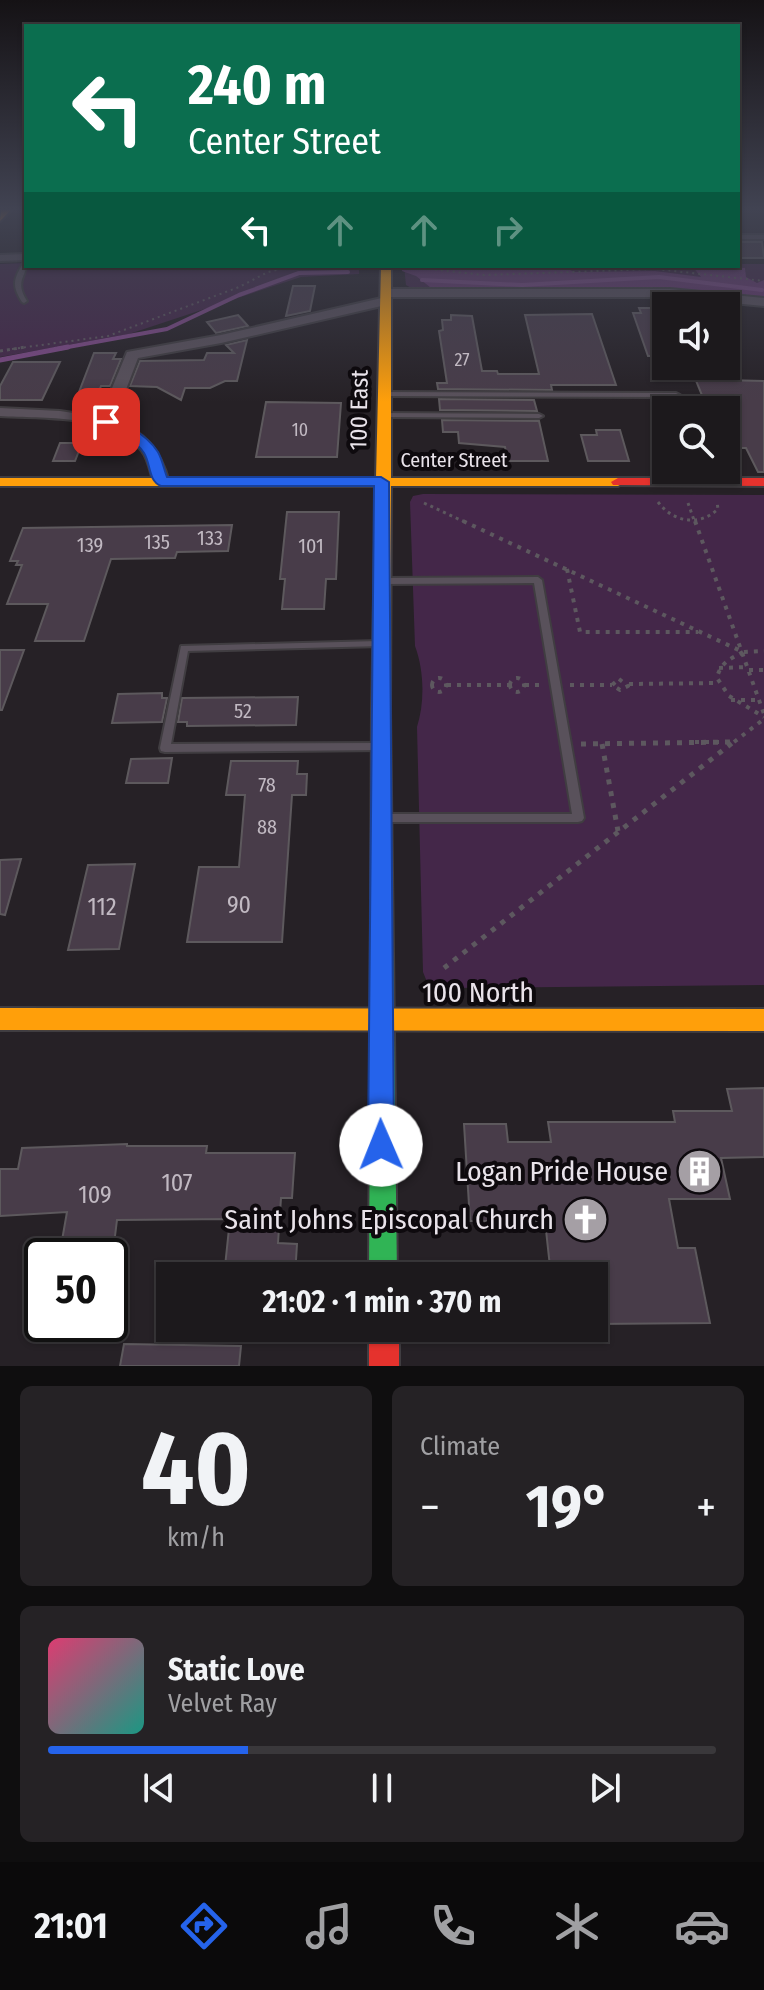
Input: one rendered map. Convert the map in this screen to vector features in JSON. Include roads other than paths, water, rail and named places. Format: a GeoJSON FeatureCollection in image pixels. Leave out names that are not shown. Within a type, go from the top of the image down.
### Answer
{"type":"FeatureCollection","features":[{"type":"Feature","properties":{"kind":"main road","name":"100 East"},"geometry":{"type":"LineString","coordinates":[[383,1262],[381,482],[386,274]]}},
{"type":"Feature","properties":{"kind":"main road","name":"Center Street"},"geometry":{"type":"LineString","coordinates":[[0,482],[381,482],[652,477]]}},
{"type":"Feature","properties":{"kind":"main road","name":"Center Street"},"geometry":{"type":"LineString","coordinates":[[740,479],[764,482]]}},
{"type":"Feature","properties":{"kind":"main road","name":"100 North"},"geometry":{"type":"LineString","coordinates":[[0,1019],[764,1020]]}},
{"type":"Feature","properties":{"kind":"main road"},"geometry":{"type":"LineString","coordinates":[[384,1342],[384,1366]]}},
{"type":"Feature","properties":{"kind":"street"},"geometry":{"type":"LineString","coordinates":[[106,422],[132,355],[235,336],[387,293],[670,293],[764,302]]}},
{"type":"Feature","properties":{"kind":"street"},"geometry":{"type":"LineString","coordinates":[[0,412],[106,422],[135,436],[150,451],[161,482]]}},
{"type":"Feature","properties":{"kind":"lane"},"geometry":{"type":"LineString","coordinates":[[19,274],[16,290],[24,301]]}},
{"type":"Feature","properties":{"kind":"lane"},"geometry":{"type":"LineString","coordinates":[[383,394],[676,396]]}},
{"type":"Feature","properties":{"kind":"lane"},"geometry":{"type":"LineString","coordinates":[[382,415],[539,416]]}},
{"type":"Feature","properties":{"kind":"lane"},"geometry":{"type":"LineString","coordinates":[[381,581],[538,580],[578,818],[381,818]]}},
{"type":"Feature","properties":{"kind":"lane"},"geometry":{"type":"LineString","coordinates":[[381,644],[184,648],[165,748],[381,747]]}},
{"type":"Feature","properties":{"kind":"waterway"},"geometry":{"type":"LineString","coordinates":[[68,347],[167,329],[239,295],[297,274]]}},
{"type":"Feature","properties":{"kind":"waterway"},"geometry":{"type":"LineString","coordinates":[[422,280],[522,285],[659,277],[762,290]]}},
{"type":"Feature","properties":{"kind":"waterway"},"geometry":{"type":"LineString","coordinates":[[0,360],[68,347]]}},
{"type":"Feature","properties":{"kind":"waterway"},"geometry":{"type":"LineString","coordinates":[[57,349],[68,347]]}},
{"type":"Feature","properties":{"kind":"place","name":"Logan Pride House"},"geometry":{"type":"Point","coordinates":[699,1171]}},
{"type":"Feature","properties":{"kind":"place","name":"Saint Johns Episcopal Church"},"geometry":{"type":"Point","coordinates":[585,1219]}}]}
